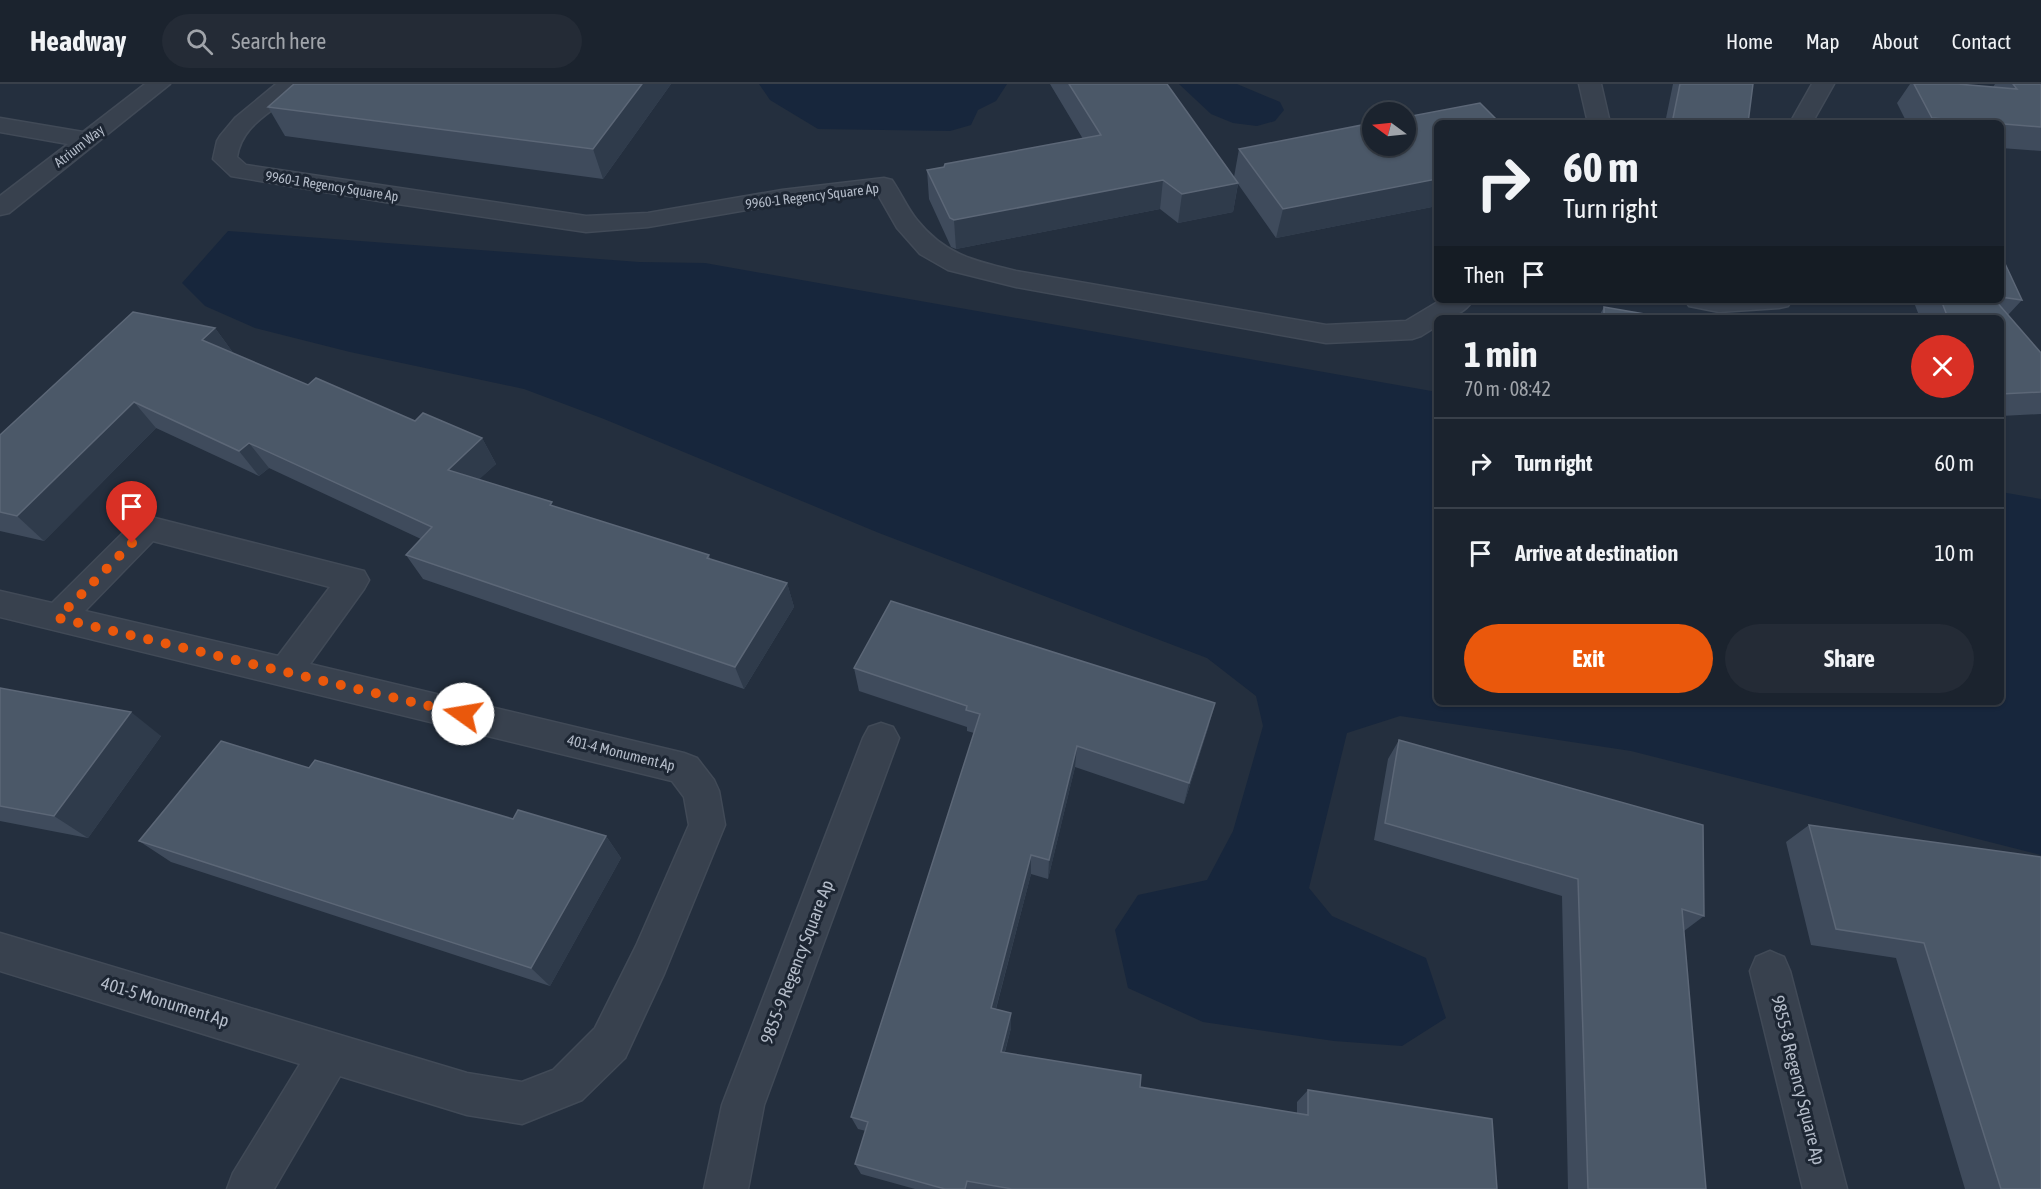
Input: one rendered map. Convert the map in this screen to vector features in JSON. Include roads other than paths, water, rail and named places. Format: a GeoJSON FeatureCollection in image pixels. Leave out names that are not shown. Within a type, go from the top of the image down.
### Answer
{"type":"FeatureCollection","features":[{"type":"Feature","properties":{"kind":"street","name":"Atrium Way"},"geometry":{"type":"LineString","coordinates":[[0,208],[159,84]]}},
{"type":"Feature","properties":{"kind":"street","name":"9960-1 Regency Square Ap"},"geometry":{"type":"LineString","coordinates":[[289,84],[243,123],[228,141],[225,159],[239,171],[586,224],[648,220],[782,197],[884,185],[906,223],[929,249],[957,264],[1016,279],[1326,334],[1412,330],[1434,316]]}},
{"type":"Feature","properties":{"kind":"street"},"geometry":{"type":"LineString","coordinates":[[1590,84],[1598,120]]}},
{"type":"Feature","properties":{"kind":"street"},"geometry":{"type":"LineString","coordinates":[[1804,120],[1823,84]]}},
{"type":"Feature","properties":{"kind":"street"},"geometry":{"type":"LineString","coordinates":[[0,125],[87,140]]}},
{"type":"Feature","properties":{"kind":"street","name":"9960-1 Regency Square Ap"},"geometry":{"type":"LineString","coordinates":[[1436,315],[1455,303]]}},
{"type":"Feature","properties":{"kind":"street"},"geometry":{"type":"LineString","coordinates":[[58,618],[147,528],[353,580],[285,672]]}},
{"type":"Feature","properties":{"kind":"street","name":"401-4 Monument Ap"},"geometry":{"type":"LineString","coordinates":[[0,604],[642,756],[684,769],[701,791],[707,825],[650,960],[610,1043],[567,1085],[522,1103],[467,1094],[330,1053]]}},
{"type":"Feature","properties":{"kind":"street","name":"9855-9 Regency Square Ap"},"geometry":{"type":"LineString","coordinates":[[726,1189],[742,1105],[881,738]]}},
{"type":"Feature","properties":{"kind":"street","name":"401-5 Monument Ap"},"geometry":{"type":"LineString","coordinates":[[0,952],[330,1053]]}},
{"type":"Feature","properties":{"kind":"street","name":"9855-8 Regency Square Ap"},"geometry":{"type":"LineString","coordinates":[[1770,971],[1825,1189]]}},
{"type":"Feature","properties":{"kind":"street"},"geometry":{"type":"LineString","coordinates":[[249,1189],[330,1053]]}},
{"type":"Feature","properties":{"kind":"water"},"geometry":{"type":"Polygon","coordinates":[[[759,84],[1007,84],[996,101],[978,110],[971,125],[950,131],[818,129],[770,100],[759,84]]]}},
{"type":"Feature","properties":{"kind":"water"},"geometry":{"type":"Polygon","coordinates":[[[1179,84],[1237,84],[1280,102],[1284,110],[1275,121],[1257,126],[1233,123],[1211,114],[1179,84]]]}},
{"type":"Feature","properties":{"kind":"water"},"geometry":{"type":"Polygon","coordinates":[[[228,231],[639,262],[705,263],[1434,391],[1434,705],[2004,705],[2004,493],[2041,499],[2041,855],[1631,751],[1400,716],[1347,733],[1309,888],[1332,916],[1426,958],[1446,1018],[1402,1046],[1334,1041],[1203,1022],[1128,988],[1115,930],[1138,895],[1207,880],[1233,831],[1263,726],[1256,696],[1207,658],[879,533],[604,419],[524,389],[350,352],[255,328],[205,306],[182,283],[228,231]]]}}]}
